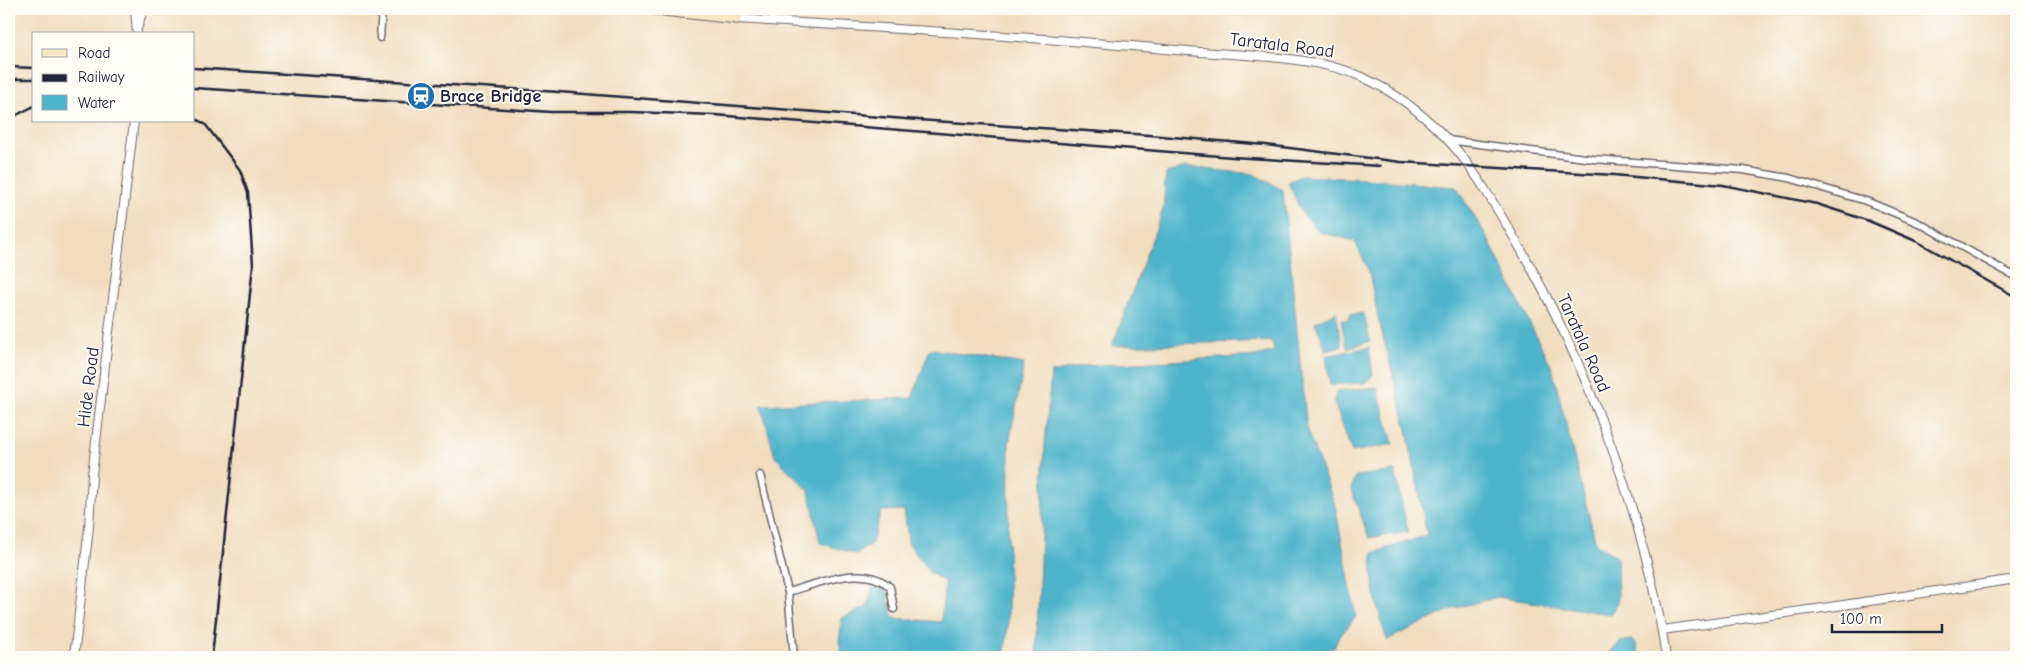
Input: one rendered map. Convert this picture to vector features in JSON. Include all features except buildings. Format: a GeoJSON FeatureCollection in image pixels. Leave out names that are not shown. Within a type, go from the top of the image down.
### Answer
{"type":"FeatureCollection","features":[{"type":"Feature","properties":{"kind":"main road","name":"Taratala Road"},"geometry":{"type":"LineString","coordinates":[[644,9],[693,16],[737,19]]}},
{"type":"Feature","properties":{"kind":"main road"},"geometry":{"type":"LineString","coordinates":[[693,16],[702,9]]}},
{"type":"Feature","properties":{"kind":"main road"},"geometry":{"type":"LineString","coordinates":[[733,9],[737,19]]}},
{"type":"Feature","properties":{"kind":"street"},"geometry":{"type":"LineString","coordinates":[[135,9],[137,30]]}},
{"type":"Feature","properties":{"kind":"street"},"geometry":{"type":"LineString","coordinates":[[137,30],[144,9]]}},
{"type":"Feature","properties":{"kind":"street"},"geometry":{"type":"LineString","coordinates":[[380,38],[382,9]]}},
{"type":"Feature","properties":{"kind":"street","name":"Taratala Road"},"geometry":{"type":"LineString","coordinates":[[737,19],[1172,49],[1324,64],[1363,77],[1392,93],[1448,140],[1475,174],[1516,240],[1536,277],[1579,368],[1621,476],[1648,568],[1666,657]]}},
{"type":"Feature","properties":{"kind":"street","name":"Hide Road"},"geometry":{"type":"LineString","coordinates":[[74,657],[89,527],[92,475],[133,124]]}},
{"type":"Feature","properties":{"kind":"street"},"geometry":{"type":"LineString","coordinates":[[1448,140],[1593,159],[1743,170],[1790,178],[1866,201],[1919,223],[2016,277]]}},
{"type":"Feature","properties":{"kind":"street"},"geometry":{"type":"LineString","coordinates":[[760,475],[788,592],[794,657]]}},
{"type":"Feature","properties":{"kind":"street"},"geometry":{"type":"LineString","coordinates":[[788,592],[857,575],[882,581],[890,587],[894,609]]}},
{"type":"Feature","properties":{"kind":"street"},"geometry":{"type":"LineString","coordinates":[[1662,630],[2016,579]]}},
{"type":"Feature","properties":{"kind":"water"},"geometry":{"type":"Polygon","coordinates":[[[1185,167],[1253,174],[1283,190],[1307,430],[1335,505],[1356,617],[1339,637],[1334,648],[1272,657],[1036,657],[1045,445],[1051,373],[1084,366],[1255,356],[1274,351],[1272,341],[1112,346],[1163,210],[1166,173],[1185,167]]]}},
{"type":"Feature","properties":{"kind":"water"},"geometry":{"type":"Polygon","coordinates":[[[1302,176],[1366,179],[1456,187],[1487,237],[1552,368],[1596,544],[1617,557],[1618,603],[1610,614],[1498,597],[1452,609],[1387,640],[1374,586],[1373,553],[1427,535],[1407,430],[1377,313],[1369,272],[1355,241],[1320,232],[1302,213],[1288,182],[1302,176]]]}},
{"type":"Feature","properties":{"kind":"water"},"geometry":{"type":"Polygon","coordinates":[[[1336,312],[1342,346],[1326,350],[1315,322],[1336,312]]]}},
{"type":"Feature","properties":{"kind":"water"},"geometry":{"type":"Polygon","coordinates":[[[1364,313],[1370,341],[1347,348],[1341,320],[1350,319],[1350,315],[1364,313]]]}},
{"type":"Feature","properties":{"kind":"water"},"geometry":{"type":"Polygon","coordinates":[[[1369,347],[1373,375],[1365,383],[1330,385],[1326,356],[1369,347]]]}},
{"type":"Feature","properties":{"kind":"water"},"geometry":{"type":"Polygon","coordinates":[[[930,349],[1024,364],[1009,444],[1008,627],[1004,657],[842,657],[839,641],[842,618],[867,607],[873,586],[886,588],[893,618],[941,622],[945,582],[929,572],[908,542],[904,510],[881,511],[872,543],[856,554],[820,543],[809,491],[775,457],[761,405],[912,398],[930,349]]]}},
{"type":"Feature","properties":{"kind":"water"},"geometry":{"type":"Polygon","coordinates":[[[1377,387],[1393,444],[1352,452],[1334,402],[1336,392],[1377,387]]]}},
{"type":"Feature","properties":{"kind":"water"},"geometry":{"type":"Polygon","coordinates":[[[1395,471],[1408,532],[1369,538],[1351,489],[1356,476],[1395,471]]]}},
{"type":"Feature","properties":{"kind":"water"},"geometry":{"type":"Polygon","coordinates":[[[1631,640],[1636,643],[1639,657],[1605,657],[1620,642],[1631,640]]]}},
{"type":"Feature","properties":{"kind":"railway"},"geometry":{"type":"LineString","coordinates":[[9,67],[32,68]]}},
{"type":"Feature","properties":{"kind":"railway"},"geometry":{"type":"LineString","coordinates":[[195,68],[559,92],[918,120],[1149,135],[1266,145],[1401,162],[1614,175],[1723,185],[1817,204],[1869,221],[1918,242],[2016,297]]}},
{"type":"Feature","properties":{"kind":"railway"},"geometry":{"type":"LineString","coordinates":[[9,79],[32,79]]}},
{"type":"Feature","properties":{"kind":"railway"},"geometry":{"type":"LineString","coordinates":[[195,88],[551,112],[715,115],[1232,157],[1380,166]]}},
{"type":"Feature","properties":{"kind":"railway"},"geometry":{"type":"LineString","coordinates":[[9,119],[32,107]]}},
{"type":"Feature","properties":{"kind":"railway"},"geometry":{"type":"LineString","coordinates":[[195,119],[205,124],[240,170],[248,193],[253,265],[212,657]]}},
{"type":"Feature","properties":{"kind":"place","name":"Brace Bridge"},"geometry":{"type":"Point","coordinates":[421,96]}}]}
